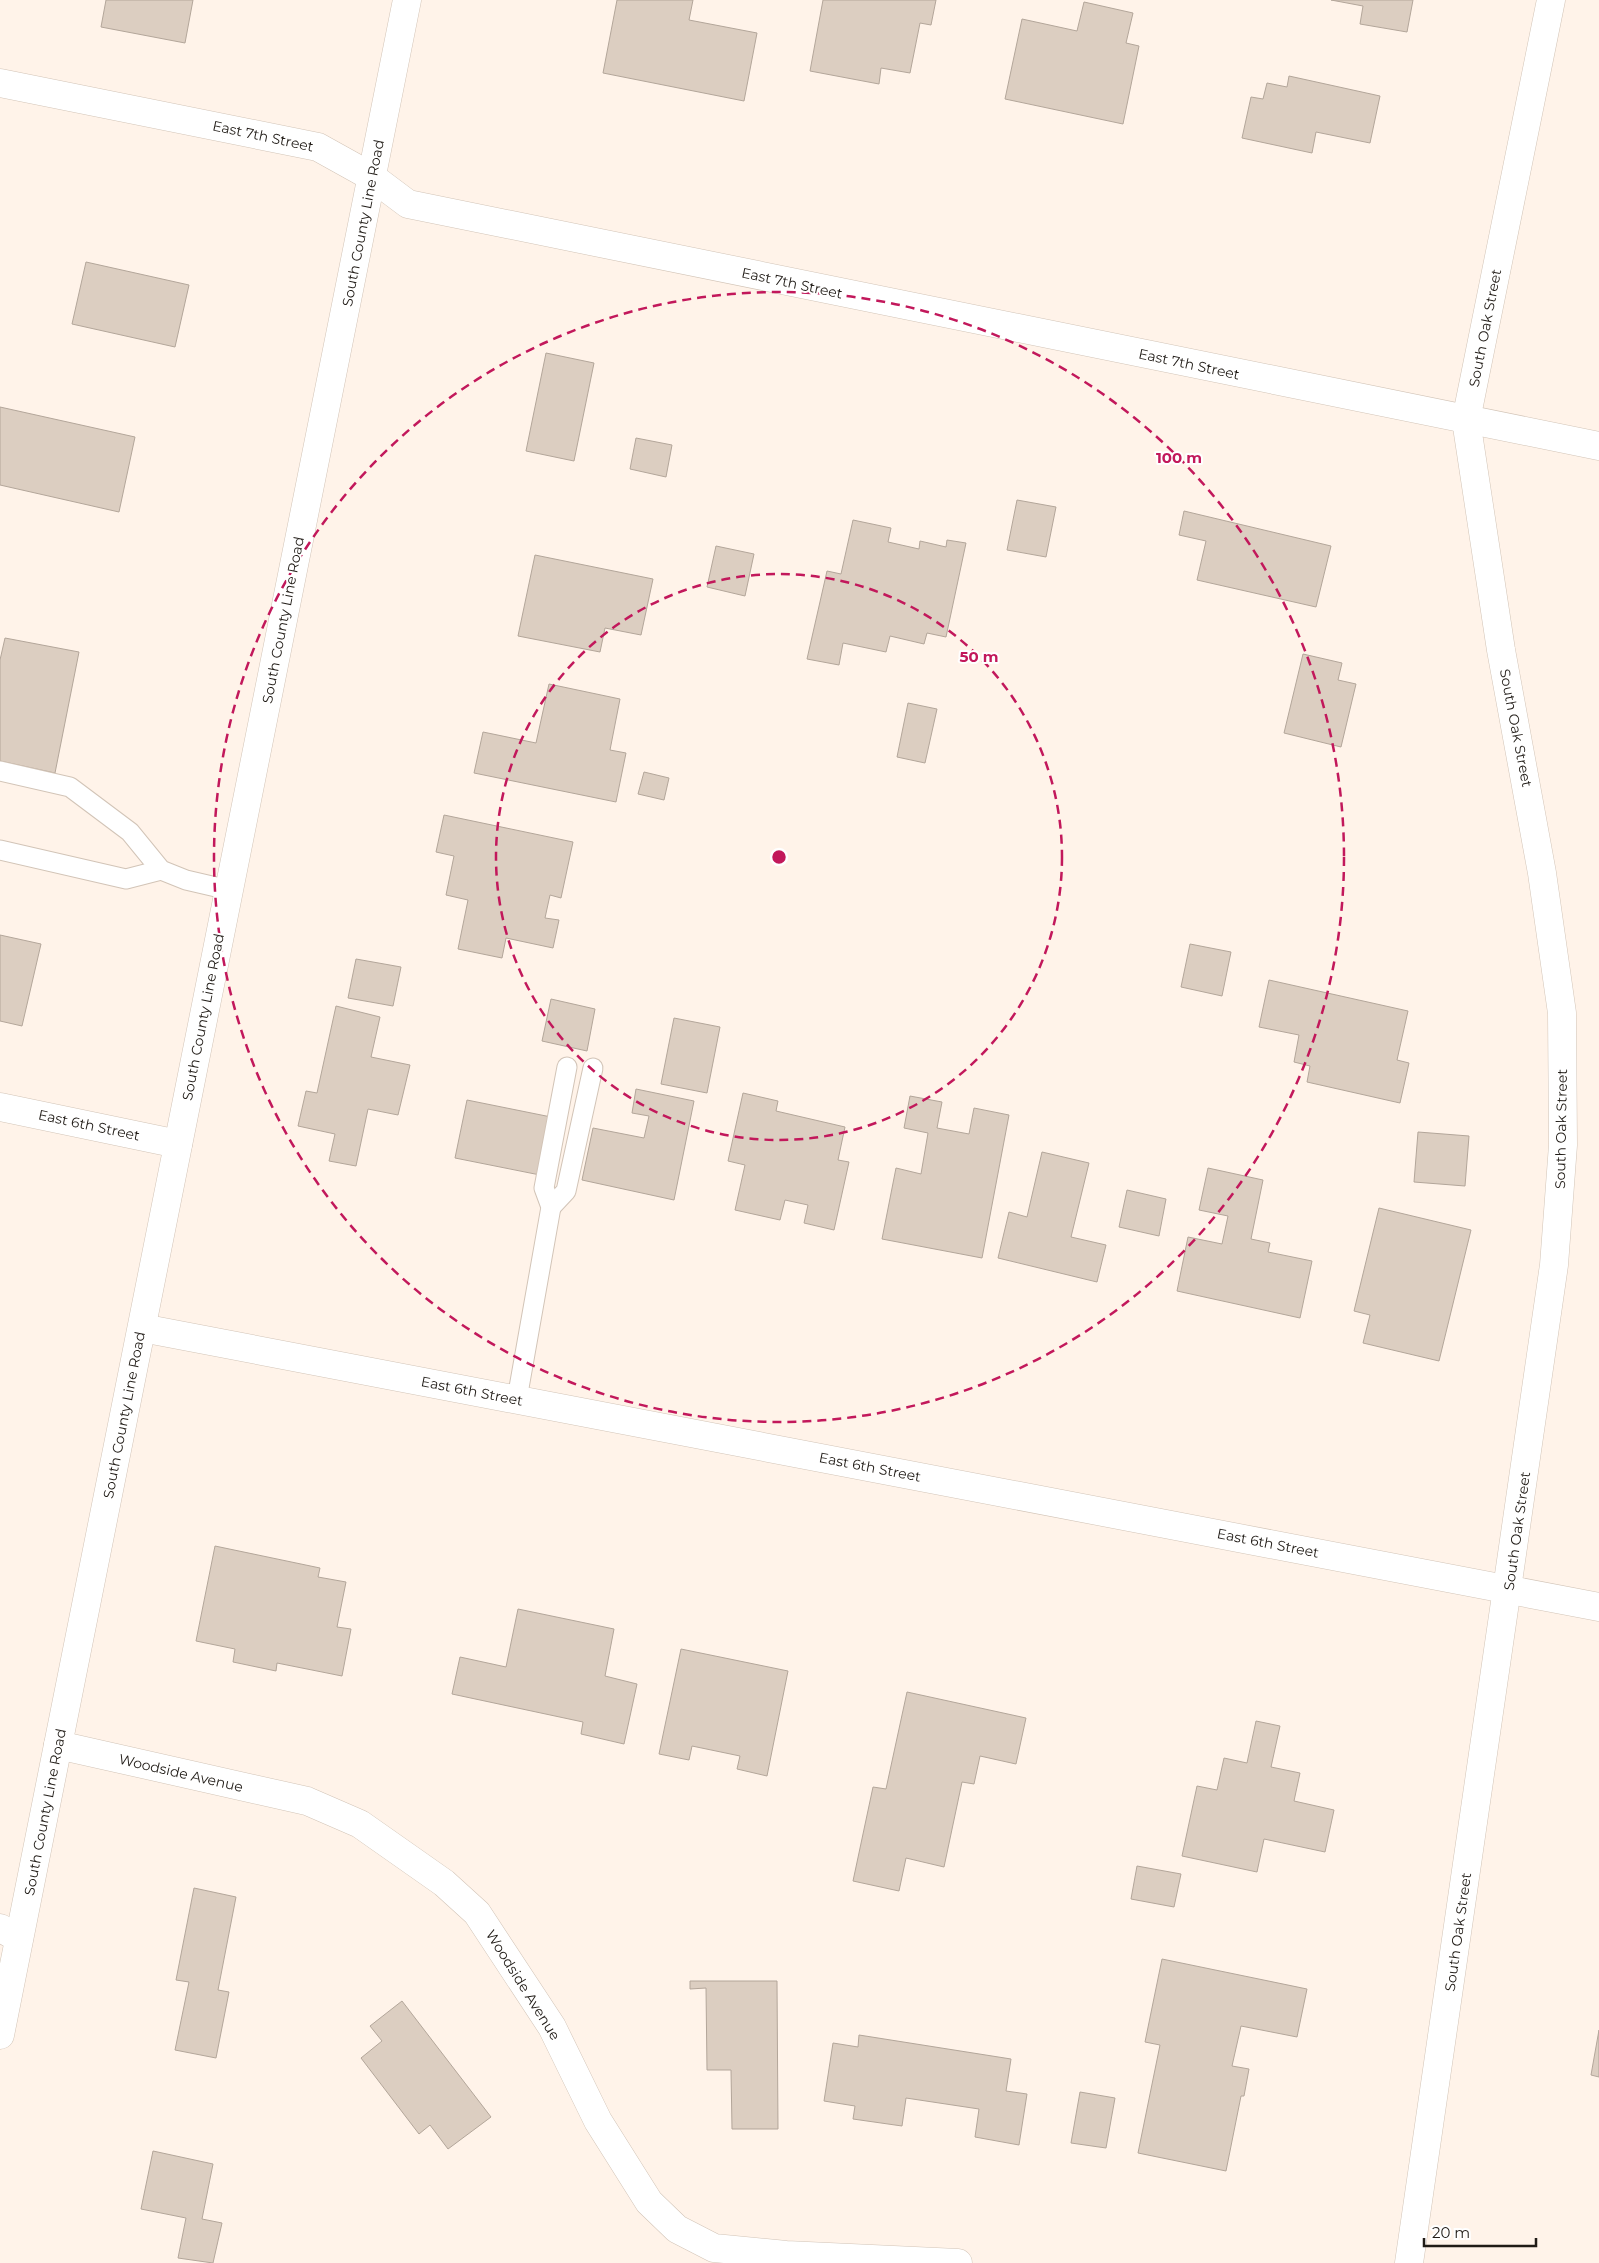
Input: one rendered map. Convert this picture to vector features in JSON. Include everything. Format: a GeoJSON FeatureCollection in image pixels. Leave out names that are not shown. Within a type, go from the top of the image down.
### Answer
{"type":"FeatureCollection","features":[{"type":"Feature","properties":{"kind":"street","name":"South County Line Road"},"geometry":{"type":"LineString","coordinates":[[0,2035],[10,1933],[58,1745],[408,0]]}},
{"type":"Feature","properties":{"kind":"street","name":"South Oak Street"},"geometry":{"type":"LineString","coordinates":[[1409,2263],[1554,1265],[1563,1145],[1562,1013],[1542,874],[1500,650],[1466,420],[1551,0]]}},
{"type":"Feature","properties":{"kind":"street","name":"East 7th Street"},"geometry":{"type":"LineString","coordinates":[[0,83],[318,147],[372,177],[408,204],[1599,446]]}},
{"type":"Feature","properties":{"kind":"street","name":"East 6th Street"},"geometry":{"type":"LineString","coordinates":[[0,1107],[178,1144]]}},
{"type":"Feature","properties":{"kind":"street","name":"East 6th Street"},"geometry":{"type":"LineString","coordinates":[[142,1328],[1599,1607]]}},
{"type":"Feature","properties":{"kind":"street","name":"Woodside Avenue"},"geometry":{"type":"LineString","coordinates":[[58,1745],[307,1801],[360,1824],[444,1883],[477,1913],[552,2027],[598,2121],[649,2202],[677,2228],[714,2248],[786,2255],[958,2263]]}},
{"type":"Feature","properties":{"kind":"lane"},"geometry":{"type":"LineString","coordinates":[[0,771],[70,787],[130,832],[161,870],[186,880],[229,890]]}},
{"type":"Feature","properties":{"kind":"lane"},"geometry":{"type":"LineString","coordinates":[[0,850],[126,879],[161,870]]}},
{"type":"Feature","properties":{"kind":"lane"},"geometry":{"type":"LineString","coordinates":[[517,1399],[551,1207],[544,1188],[567,1067]]}},
{"type":"Feature","properties":{"kind":"lane"},"geometry":{"type":"LineString","coordinates":[[551,1207],[566,1191],[593,1068]]}},
{"type":"Feature","properties":{"kind":"building"},"geometry":{"type":"Polygon","coordinates":[[[106,0],[193,0],[185,43],[101,27],[106,0]]]}},
{"type":"Feature","properties":{"kind":"building"},"geometry":{"type":"Polygon","coordinates":[[[617,0],[693,0],[689,20],[757,33],[744,101],[603,73],[617,0]]]}},
{"type":"Feature","properties":{"kind":"building"},"geometry":{"type":"Polygon","coordinates":[[[823,0],[936,0],[931,25],[920,23],[910,73],[881,68],[879,84],[810,71],[823,0]]]}},
{"type":"Feature","properties":{"kind":"building"},"geometry":{"type":"Polygon","coordinates":[[[1331,0],[1413,0],[1407,32],[1360,24],[1363,6],[1331,0]]]}},
{"type":"Feature","properties":{"kind":"building"},"geometry":{"type":"Polygon","coordinates":[[[1084,2],[1133,13],[1126,43],[1139,46],[1123,124],[1005,99],[1022,19],[1077,31],[1084,2]]]}},
{"type":"Feature","properties":{"kind":"building"},"geometry":{"type":"Polygon","coordinates":[[[1289,76],[1380,96],[1370,143],[1316,132],[1312,153],[1242,138],[1251,97],[1263,99],[1267,83],[1287,87],[1289,76]]]}},
{"type":"Feature","properties":{"kind":"building"},"geometry":{"type":"Polygon","coordinates":[[[86,262],[189,285],[175,347],[72,324],[86,262]]]}},
{"type":"Feature","properties":{"kind":"building"},"geometry":{"type":"Polygon","coordinates":[[[546,353],[594,363],[574,461],[526,451],[546,353]]]}},
{"type":"Feature","properties":{"kind":"building"},"geometry":{"type":"Polygon","coordinates":[[[0,407],[135,437],[119,512],[0,485],[0,407]]]}},
{"type":"Feature","properties":{"kind":"building"},"geometry":{"type":"Polygon","coordinates":[[[636,438],[672,445],[666,477],[630,469],[636,438]]]}},
{"type":"Feature","properties":{"kind":"building"},"geometry":{"type":"Polygon","coordinates":[[[1017,500],[1056,507],[1046,557],[1007,550],[1017,500]]]}},
{"type":"Feature","properties":{"kind":"building"},"geometry":{"type":"Polygon","coordinates":[[[1184,511],[1331,546],[1316,607],[1197,580],[1206,541],[1179,535],[1184,511]]]}},
{"type":"Feature","properties":{"kind":"building"},"geometry":{"type":"Polygon","coordinates":[[[853,520],[891,528],[888,542],[919,549],[920,541],[946,547],[947,540],[966,543],[946,637],[927,633],[924,644],[890,636],[886,652],[843,643],[839,665],[807,659],[827,571],[841,574],[853,520]]]}},
{"type":"Feature","properties":{"kind":"building"},"geometry":{"type":"Polygon","coordinates":[[[716,546],[754,554],[745,596],[707,587],[716,546]]]}},
{"type":"Feature","properties":{"kind":"building"},"geometry":{"type":"Polygon","coordinates":[[[535,555],[653,579],[641,635],[605,628],[600,652],[518,636],[535,555]]]}},
{"type":"Feature","properties":{"kind":"building"},"geometry":{"type":"Polygon","coordinates":[[[5,638],[79,652],[55,773],[0,761],[0,660],[5,638]]]}},
{"type":"Feature","properties":{"kind":"building"},"geometry":{"type":"Polygon","coordinates":[[[1303,654],[1342,663],[1338,680],[1356,684],[1341,747],[1284,733],[1303,654]]]}},
{"type":"Feature","properties":{"kind":"building"},"geometry":{"type":"Polygon","coordinates":[[[549,684],[620,699],[610,750],[626,753],[616,802],[474,773],[483,732],[536,743],[549,684]]]}},
{"type":"Feature","properties":{"kind":"building"},"geometry":{"type":"Polygon","coordinates":[[[908,703],[937,709],[925,763],[897,757],[908,703]]]}},
{"type":"Feature","properties":{"kind":"building"},"geometry":{"type":"Polygon","coordinates":[[[644,772],[669,778],[664,800],[638,794],[644,772]]]}},
{"type":"Feature","properties":{"kind":"building"},"geometry":{"type":"Polygon","coordinates":[[[444,815],[573,842],[561,898],[550,895],[545,918],[559,920],[553,948],[506,938],[502,958],[458,949],[468,900],[446,895],[454,856],[436,852],[444,815]]]}},
{"type":"Feature","properties":{"kind":"building"},"geometry":{"type":"Polygon","coordinates":[[[0,935],[41,944],[22,1026],[0,1021],[0,935]]]}},
{"type":"Feature","properties":{"kind":"building"},"geometry":{"type":"Polygon","coordinates":[[[1190,944],[1231,952],[1222,996],[1181,987],[1190,944]]]}},
{"type":"Feature","properties":{"kind":"building"},"geometry":{"type":"Polygon","coordinates":[[[356,959],[401,967],[393,1006],[348,998],[356,959]]]}},
{"type":"Feature","properties":{"kind":"building"},"geometry":{"type":"Polygon","coordinates":[[[1269,980],[1408,1011],[1397,1060],[1409,1063],[1400,1103],[1307,1082],[1310,1066],[1294,1062],[1299,1035],[1259,1027],[1269,980]]]}},
{"type":"Feature","properties":{"kind":"building"},"geometry":{"type":"Polygon","coordinates":[[[551,999],[595,1009],[587,1051],[542,1041],[551,999]]]}},
{"type":"Feature","properties":{"kind":"building"},"geometry":{"type":"Polygon","coordinates":[[[336,1006],[380,1017],[371,1057],[410,1065],[398,1115],[368,1109],[356,1166],[329,1161],[335,1134],[298,1126],[306,1091],[317,1093],[336,1006]]]}},
{"type":"Feature","properties":{"kind":"building"},"geometry":{"type":"Polygon","coordinates":[[[674,1018],[720,1027],[707,1093],[661,1084],[674,1018]]]}},
{"type":"Feature","properties":{"kind":"building"},"geometry":{"type":"Polygon","coordinates":[[[636,1089],[694,1101],[674,1200],[582,1180],[593,1128],[644,1138],[649,1116],[632,1113],[636,1089]]]}},
{"type":"Feature","properties":{"kind":"building"},"geometry":{"type":"Polygon","coordinates":[[[743,1093],[778,1101],[776,1111],[845,1127],[838,1160],[849,1162],[834,1230],[804,1223],[808,1205],[785,1200],[780,1220],[735,1210],[745,1165],[728,1161],[743,1093]]]}},
{"type":"Feature","properties":{"kind":"building"},"geometry":{"type":"Polygon","coordinates":[[[910,1096],[942,1102],[937,1128],[969,1134],[974,1108],[1009,1115],[982,1258],[882,1239],[896,1168],[921,1174],[928,1133],[904,1128],[910,1096]]]}},
{"type":"Feature","properties":{"kind":"building"},"geometry":{"type":"Polygon","coordinates":[[[467,1100],[556,1118],[545,1176],[455,1158],[467,1100]]]}},
{"type":"Feature","properties":{"kind":"building"},"geometry":{"type":"Polygon","coordinates":[[[1418,1132],[1469,1136],[1465,1186],[1414,1182],[1418,1132]]]}},
{"type":"Feature","properties":{"kind":"building"},"geometry":{"type":"Polygon","coordinates":[[[1042,1152],[1089,1163],[1071,1237],[1106,1245],[1097,1282],[998,1258],[1009,1212],[1027,1217],[1042,1152]]]}},
{"type":"Feature","properties":{"kind":"building"},"geometry":{"type":"Polygon","coordinates":[[[1208,1168],[1263,1180],[1251,1239],[1270,1243],[1268,1252],[1312,1261],[1300,1318],[1177,1291],[1188,1237],[1222,1244],[1228,1216],[1199,1210],[1208,1168]]]}},
{"type":"Feature","properties":{"kind":"building"},"geometry":{"type":"Polygon","coordinates":[[[1127,1190],[1166,1199],[1159,1236],[1119,1227],[1127,1190]]]}},
{"type":"Feature","properties":{"kind":"building"},"geometry":{"type":"Polygon","coordinates":[[[1379,1208],[1471,1230],[1439,1361],[1363,1343],[1370,1315],[1354,1311],[1379,1208]]]}},
{"type":"Feature","properties":{"kind":"building"},"geometry":{"type":"Polygon","coordinates":[[[215,1546],[320,1568],[318,1577],[346,1582],[337,1627],[351,1629],[342,1676],[277,1663],[276,1671],[233,1662],[235,1649],[196,1641],[215,1546]]]}},
{"type":"Feature","properties":{"kind":"building"},"geometry":{"type":"Polygon","coordinates":[[[518,1609],[614,1629],[605,1676],[637,1684],[624,1744],[581,1734],[583,1722],[452,1694],[460,1657],[506,1667],[518,1609]]]}},
{"type":"Feature","properties":{"kind":"building"},"geometry":{"type":"Polygon","coordinates":[[[681,1649],[788,1671],[767,1776],[737,1769],[740,1756],[692,1746],[689,1760],[659,1754],[681,1649]]]}},
{"type":"Feature","properties":{"kind":"building"},"geometry":{"type":"Polygon","coordinates":[[[907,1692],[1026,1718],[1016,1764],[980,1756],[974,1784],[962,1782],[944,1867],[906,1858],[899,1891],[853,1881],[873,1787],[886,1789],[907,1692]]]}},
{"type":"Feature","properties":{"kind":"building"},"geometry":{"type":"Polygon","coordinates":[[[1256,1721],[1280,1726],[1271,1767],[1300,1773],[1294,1801],[1334,1810],[1325,1852],[1264,1839],[1257,1872],[1182,1856],[1197,1786],[1217,1790],[1224,1758],[1247,1763],[1256,1721]]]}},
{"type":"Feature","properties":{"kind":"building"},"geometry":{"type":"Polygon","coordinates":[[[1137,1866],[1181,1874],[1174,1907],[1131,1899],[1137,1866]]]}},
{"type":"Feature","properties":{"kind":"building"},"geometry":{"type":"Polygon","coordinates":[[[194,1888],[236,1897],[218,1990],[229,1992],[216,2058],[175,2050],[189,1982],[176,1980],[194,1888]]]}},
{"type":"Feature","properties":{"kind":"building"},"geometry":{"type":"Polygon","coordinates":[[[1162,1959],[1307,1989],[1297,2037],[1241,2026],[1232,2066],[1249,2069],[1244,2096],[1241,2096],[1226,2171],[1138,2153],[1160,2045],[1145,2042],[1162,1959]]]}},
{"type":"Feature","properties":{"kind":"building"},"geometry":{"type":"Polygon","coordinates":[[[690,1981],[777,1981],[778,2129],[732,2129],[731,2070],[707,2070],[706,1988],[690,1989],[690,1981]]]}},
{"type":"Feature","properties":{"kind":"building"},"geometry":{"type":"Polygon","coordinates":[[[402,2001],[491,2117],[448,2149],[430,2125],[419,2134],[361,2058],[382,2041],[370,2026],[402,2001]]]}},
{"type":"Feature","properties":{"kind":"building"},"geometry":{"type":"Polygon","coordinates":[[[1599,2030],[1599,2077],[1591,2075],[1599,2030]]]}},
{"type":"Feature","properties":{"kind":"building"},"geometry":{"type":"Polygon","coordinates":[[[859,2035],[1011,2059],[1006,2091],[1027,2094],[1019,2145],[975,2137],[979,2109],[906,2098],[902,2126],[853,2119],[855,2106],[824,2101],[833,2043],[858,2047],[859,2035]]]}},
{"type":"Feature","properties":{"kind":"building"},"geometry":{"type":"Polygon","coordinates":[[[1080,2092],[1115,2098],[1106,2148],[1071,2143],[1080,2092]]]}},
{"type":"Feature","properties":{"kind":"building"},"geometry":{"type":"Polygon","coordinates":[[[153,2151],[213,2164],[202,2219],[222,2223],[213,2263],[178,2258],[186,2218],[141,2209],[153,2151]]]}}]}
